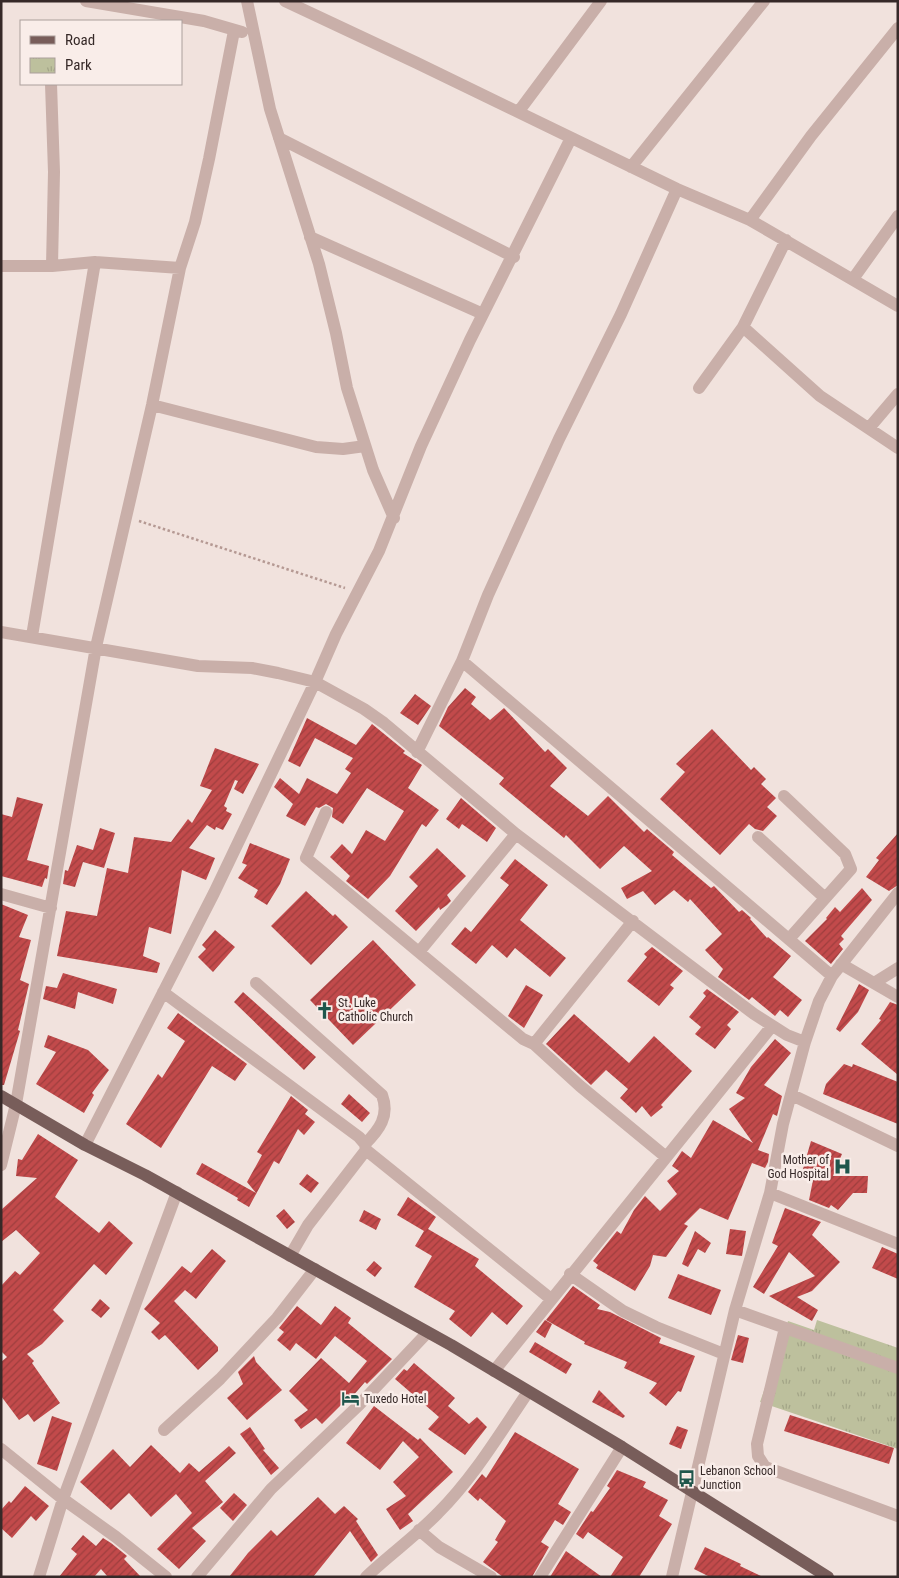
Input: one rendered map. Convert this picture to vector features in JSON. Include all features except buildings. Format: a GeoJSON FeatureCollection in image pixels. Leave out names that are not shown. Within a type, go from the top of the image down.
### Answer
{"type":"FeatureCollection","features":[{"type":"Feature","properties":{"kind":"main road"},"geometry":{"type":"LineString","coordinates":[[1,1096],[85,1145],[177,1192],[494,1371],[622,1447],[824,1576]]}},
{"type":"Feature","properties":{"kind":"street"},"geometry":{"type":"LineString","coordinates":[[86,1],[204,21],[234,31],[252,34]]}},
{"type":"Feature","properties":{"kind":"street"},"geometry":{"type":"LineString","coordinates":[[247,1],[252,34],[279,138],[310,237],[336,332],[347,388],[365,446],[394,518]]}},
{"type":"Feature","properties":{"kind":"street"},"geometry":{"type":"LineString","coordinates":[[285,1],[519,111],[677,189],[750,220],[898,306]]}},
{"type":"Feature","properties":{"kind":"street"},"geometry":{"type":"LineString","coordinates":[[519,111],[601,1]]}},
{"type":"Feature","properties":{"kind":"street"},"geometry":{"type":"LineString","coordinates":[[631,167],[764,1]]}},
{"type":"Feature","properties":{"kind":"street"},"geometry":{"type":"LineString","coordinates":[[750,220],[811,136],[898,28]]}},
{"type":"Feature","properties":{"kind":"street"},"geometry":{"type":"LineString","coordinates":[[1,1166],[16,1104],[96,647],[152,405],[180,268],[195,222],[234,31]]}},
{"type":"Feature","properties":{"kind":"street"},"geometry":{"type":"LineString","coordinates":[[51,85],[54,172],[52,266]]}},
{"type":"Feature","properties":{"kind":"street"},"geometry":{"type":"LineString","coordinates":[[279,138],[514,257]]}},
{"type":"Feature","properties":{"kind":"street"},"geometry":{"type":"LineString","coordinates":[[85,1145],[214,893],[356,592],[379,551],[394,518],[421,446],[483,314],[514,257],[571,138]]}},
{"type":"Feature","properties":{"kind":"street"},"geometry":{"type":"LineString","coordinates":[[417,752],[462,661],[488,595],[559,439],[622,314],[677,189]]}},
{"type":"Feature","properties":{"kind":"street"},"geometry":{"type":"LineString","coordinates":[[853,279],[898,216]]}},
{"type":"Feature","properties":{"kind":"street"},"geometry":{"type":"LineString","coordinates":[[310,237],[483,314]]}},
{"type":"Feature","properties":{"kind":"street"},"geometry":{"type":"LineString","coordinates":[[699,388],[743,327],[786,240]]}},
{"type":"Feature","properties":{"kind":"street"},"geometry":{"type":"LineString","coordinates":[[1,266],[52,266],[95,262],[180,268]]}},
{"type":"Feature","properties":{"kind":"street"},"geometry":{"type":"LineString","coordinates":[[32,636],[95,262]]}},
{"type":"Feature","properties":{"kind":"street"},"geometry":{"type":"LineString","coordinates":[[743,327],[820,396],[898,448]]}},
{"type":"Feature","properties":{"kind":"street"},"geometry":{"type":"LineString","coordinates":[[869,428],[898,394]]}},
{"type":"Feature","properties":{"kind":"street"},"geometry":{"type":"LineString","coordinates":[[152,405],[316,447],[343,449],[365,446]]}},
{"type":"Feature","properties":{"kind":"street"},"geometry":{"type":"LineString","coordinates":[[1,632],[198,666],[269,671],[315,682],[364,709],[516,834],[772,1026],[805,1042]]}},
{"type":"Feature","properties":{"kind":"street"},"geometry":{"type":"LineString","coordinates":[[462,661],[832,976]]}},
{"type":"Feature","properties":{"kind":"street"},"geometry":{"type":"LineString","coordinates":[[784,796],[845,854],[850,862],[851,869],[789,940]]}},
{"type":"Feature","properties":{"kind":"street"},"geometry":{"type":"LineString","coordinates":[[326,812],[306,858],[523,1039],[534,1044],[580,1086],[666,1157]]}},
{"type":"Feature","properties":{"kind":"street"},"geometry":{"type":"LineString","coordinates":[[419,952],[516,834]]}},
{"type":"Feature","properties":{"kind":"street"},"geometry":{"type":"LineString","coordinates":[[758,837],[826,898]]}},
{"type":"Feature","properties":{"kind":"street"},"geometry":{"type":"LineString","coordinates":[[672,1577],[724,1354],[735,1310],[770,1193],[783,1124],[805,1042],[819,1001],[832,976],[898,893]]}},
{"type":"Feature","properties":{"kind":"street"},"geometry":{"type":"LineString","coordinates":[[1,894],[51,908]]}},
{"type":"Feature","properties":{"kind":"street"},"geometry":{"type":"LineString","coordinates":[[534,1044],[633,921]]}},
{"type":"Feature","properties":{"kind":"street"},"geometry":{"type":"LineString","coordinates":[[841,964],[898,997]]}},
{"type":"Feature","properties":{"kind":"street"},"geometry":{"type":"LineString","coordinates":[[874,983],[898,968]]}},
{"type":"Feature","properties":{"kind":"street"},"geometry":{"type":"LineString","coordinates":[[256,983],[382,1095],[384,1102],[384,1119],[380,1128],[308,1225],[290,1256]]}},
{"type":"Feature","properties":{"kind":"street"},"geometry":{"type":"LineString","coordinates":[[163,992],[271,1070],[359,1137],[365,1147],[551,1299]]}},
{"type":"Feature","properties":{"kind":"street"},"geometry":{"type":"LineString","coordinates":[[494,1371],[570,1274],[772,1026]]}},
{"type":"Feature","properties":{"kind":"street"},"geometry":{"type":"LineString","coordinates":[[792,1095],[898,1146]]}},
{"type":"Feature","properties":{"kind":"street"},"geometry":{"type":"LineString","coordinates":[[39,1577],[62,1499],[177,1192]]}},
{"type":"Feature","properties":{"kind":"street"},"geometry":{"type":"LineString","coordinates":[[770,1193],[898,1244]]}},
{"type":"Feature","properties":{"kind":"street"},"geometry":{"type":"LineString","coordinates":[[164,1430],[220,1379],[264,1332],[315,1269]]}},
{"type":"Feature","properties":{"kind":"street"},"geometry":{"type":"LineString","coordinates":[[570,1274],[623,1311],[656,1327],[724,1354]]}},
{"type":"Feature","properties":{"kind":"street"},"geometry":{"type":"LineString","coordinates":[[735,1310],[898,1368]]}},
{"type":"Feature","properties":{"kind":"street"},"geometry":{"type":"LineString","coordinates":[[785,1328],[757,1444],[758,1456],[764,1467],[898,1516]]}},
{"type":"Feature","properties":{"kind":"street"},"geometry":{"type":"LineString","coordinates":[[197,1577],[271,1489],[359,1405],[427,1333]]}},
{"type":"Feature","properties":{"kind":"street"},"geometry":{"type":"LineString","coordinates":[[366,1577],[419,1530],[458,1490],[486,1455],[528,1392]]}},
{"type":"Feature","properties":{"kind":"street"},"geometry":{"type":"LineString","coordinates":[[540,1577],[622,1447]]}},
{"type":"Feature","properties":{"kind":"street"},"geometry":{"type":"LineString","coordinates":[[1,1449],[62,1499],[116,1537],[166,1577]]}},
{"type":"Feature","properties":{"kind":"street"},"geometry":{"type":"LineString","coordinates":[[419,1530],[439,1547],[491,1577]]}},
{"type":"Feature","properties":{"kind":"path"},"geometry":{"type":"LineString","coordinates":[[126,517],[356,592]]}},
{"type":"Feature","properties":{"kind":"green space"},"geometry":{"type":"Polygon","coordinates":[[[817,1320],[898,1348],[898,1449],[760,1402],[788,1321],[814,1330],[817,1320]]]}},
{"type":"Feature","properties":{"kind":"place","name":"St. Luke Catholic Church"},"geometry":{"type":"Point","coordinates":[324,1010]}},
{"type":"Feature","properties":{"kind":"place","name":"Mother of God Hospital"},"geometry":{"type":"Point","coordinates":[843,1167]}},
{"type":"Feature","properties":{"kind":"place","name":"Tuxedo Hotel"},"geometry":{"type":"Point","coordinates":[350,1399]}},
{"type":"Feature","properties":{"kind":"place","name":"Lebanon School Junction"},"geometry":{"type":"Point","coordinates":[686,1478]}}]}
